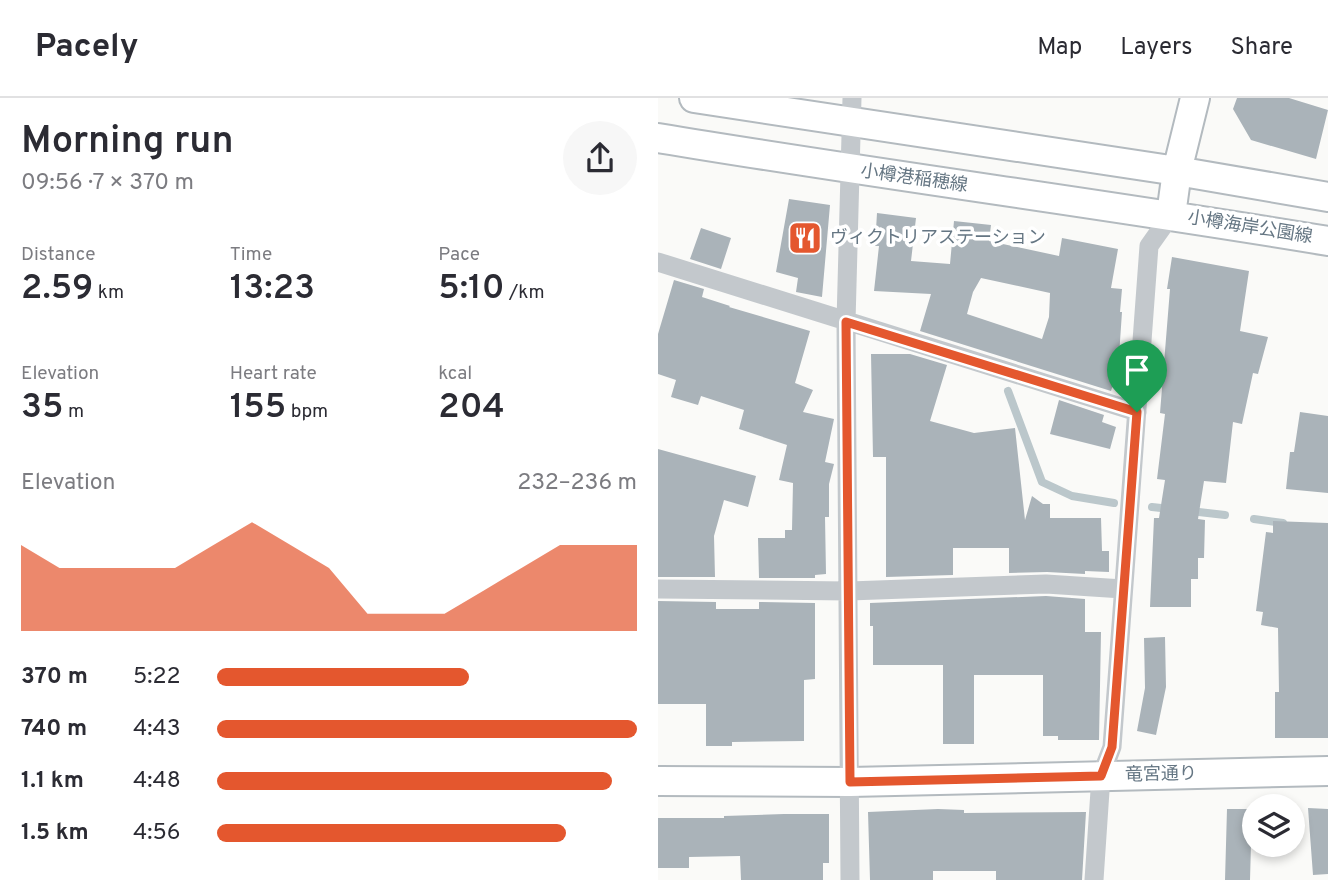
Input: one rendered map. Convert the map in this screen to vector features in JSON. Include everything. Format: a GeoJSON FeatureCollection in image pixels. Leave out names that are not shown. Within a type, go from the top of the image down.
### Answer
{"type":"FeatureCollection","features":[{"type":"Feature","properties":{"kind":"main road"},"geometry":{"type":"LineString","coordinates":[[694,98],[851,110],[1328,197]]}},
{"type":"Feature","properties":{"kind":"main road"},"geometry":{"type":"LineString","coordinates":[[1171,215],[1177,171],[1195,98]]}},
{"type":"Feature","properties":{"kind":"main road","name":"小樽港稲穂線"},"geometry":{"type":"LineString","coordinates":[[658,138],[850,170],[1171,215]]}},
{"type":"Feature","properties":{"kind":"main road","name":"小樽海岸公園線"},"geometry":{"type":"LineString","coordinates":[[1171,215],[1328,241]]}},
{"type":"Feature","properties":{"kind":"main road","name":"竜宮通り"},"geometry":{"type":"LineString","coordinates":[[658,781],[850,782],[1328,771]]}},
{"type":"Feature","properties":{"kind":"street"},"geometry":{"type":"LineString","coordinates":[[850,880],[846,322],[851,110]]}},
{"type":"Feature","properties":{"kind":"street"},"geometry":{"type":"LineString","coordinates":[[1094,880],[1101,776],[1112,747],[1149,246],[1171,215]]}},
{"type":"Feature","properties":{"kind":"street"},"geometry":{"type":"LineString","coordinates":[[658,262],[1137,412]]}},
{"type":"Feature","properties":{"kind":"street"},"geometry":{"type":"LineString","coordinates":[[658,589],[849,591],[1046,584],[1123,589]]}},
{"type":"Feature","properties":{"kind":"building"},"geometry":{"type":"Polygon","coordinates":[[[1237,98],[1289,98],[1328,110],[1316,159],[1251,140],[1233,109],[1237,98]]]}},
{"type":"Feature","properties":{"kind":"building","name":"ヴィクトリアステーション"},"geometry":{"type":"Polygon","coordinates":[[[789,199],[830,205],[822,297],[796,292],[798,278],[776,272],[789,199]]]}},
{"type":"Feature","properties":{"kind":"building"},"geometry":{"type":"Polygon","coordinates":[[[877,213],[916,218],[911,261],[950,264],[954,221],[991,225],[989,241],[1059,256],[1062,238],[1118,249],[1111,288],[1122,289],[1119,356],[1122,357],[1111,391],[920,331],[931,294],[874,291],[879,246],[875,246],[877,213]],[[981,278],[973,292],[967,314],[1042,339],[1049,317],[1050,293],[981,278]]]}},
{"type":"Feature","properties":{"kind":"building"},"geometry":{"type":"Polygon","coordinates":[[[701,228],[731,238],[721,269],[690,259],[701,228]]]}},
{"type":"Feature","properties":{"kind":"building"},"geometry":{"type":"Polygon","coordinates":[[[1172,257],[1249,271],[1240,331],[1268,337],[1258,374],[1253,373],[1242,424],[1233,422],[1226,483],[1204,481],[1198,519],[1205,520],[1204,558],[1198,558],[1198,579],[1191,579],[1191,607],[1150,607],[1154,518],[1159,518],[1165,480],[1157,479],[1165,414],[1160,413],[1170,289],[1167,289],[1172,257]]]}},
{"type":"Feature","properties":{"kind":"building"},"geometry":{"type":"Polygon","coordinates":[[[674,280],[704,289],[702,297],[810,331],[795,383],[813,390],[803,412],[834,419],[825,462],[834,464],[829,484],[829,517],[825,517],[826,574],[815,575],[815,578],[759,578],[758,538],[785,538],[785,530],[792,530],[793,483],[779,480],[787,445],[739,429],[744,410],[701,396],[698,405],[671,397],[676,380],[658,374],[658,334],[674,280]]]}},
{"type":"Feature","properties":{"kind":"building"},"geometry":{"type":"Polygon","coordinates":[[[871,354],[910,354],[947,365],[930,421],[974,433],[1015,428],[1025,520],[1032,496],[1043,504],[1050,504],[1050,518],[1101,518],[1102,551],[1109,551],[1109,572],[1009,573],[1009,548],[953,548],[953,575],[886,577],[886,457],[873,457],[871,354]]]}},
{"type":"Feature","properties":{"kind":"building"},"geometry":{"type":"Polygon","coordinates":[[[1059,400],[1104,415],[1102,422],[1116,427],[1110,449],[1050,434],[1059,400]]]}},
{"type":"Feature","properties":{"kind":"building"},"geometry":{"type":"Polygon","coordinates":[[[1300,412],[1328,416],[1328,493],[1286,489],[1290,452],[1294,452],[1300,412]]]}},
{"type":"Feature","properties":{"kind":"building"},"geometry":{"type":"Polygon","coordinates":[[[658,449],[756,476],[748,507],[724,500],[714,536],[715,577],[658,577],[658,449]]]}},
{"type":"Feature","properties":{"kind":"building"},"geometry":{"type":"Polygon","coordinates":[[[1273,521],[1328,523],[1328,738],[1275,738],[1275,692],[1279,692],[1278,628],[1261,625],[1263,612],[1256,611],[1266,532],[1273,533],[1273,521]]]}},
{"type":"Feature","properties":{"kind":"building"},"geometry":{"type":"Polygon","coordinates":[[[1046,596],[1085,599],[1085,632],[1101,632],[1099,740],[1058,740],[1058,736],[1043,736],[1043,675],[974,675],[974,744],[943,744],[943,665],[873,665],[870,603],[1046,596]]]}},
{"type":"Feature","properties":{"kind":"building"},"geometry":{"type":"Polygon","coordinates":[[[658,601],[716,602],[716,609],[759,609],[759,602],[815,603],[815,679],[804,680],[804,741],[732,742],[732,746],[706,746],[706,704],[658,704],[658,601]]]}},
{"type":"Feature","properties":{"kind":"building"},"geometry":{"type":"Polygon","coordinates":[[[1165,637],[1166,687],[1156,735],[1137,731],[1145,688],[1144,638],[1165,637]]]}},
{"type":"Feature","properties":{"kind":"building"},"geometry":{"type":"Polygon","coordinates":[[[1308,808],[1328,809],[1328,874],[1313,875],[1308,808]]]}},
{"type":"Feature","properties":{"kind":"building"},"geometry":{"type":"Polygon","coordinates":[[[1227,809],[1242,809],[1242,857],[1251,857],[1250,880],[1225,880],[1227,809]]]}},
{"type":"Feature","properties":{"kind":"building"},"geometry":{"type":"Polygon","coordinates":[[[964,810],[964,813],[1086,812],[1082,880],[996,880],[996,871],[933,871],[933,880],[870,880],[868,812],[964,810]]]}},
{"type":"Feature","properties":{"kind":"building"},"geometry":{"type":"Polygon","coordinates":[[[829,814],[829,863],[823,863],[823,880],[741,880],[740,856],[689,857],[689,868],[658,868],[658,818],[829,814]]]}},
{"type":"Feature","properties":{"kind":"waterway"},"geometry":{"type":"LineString","coordinates":[[1008,391],[1042,482],[1072,496],[1114,503]]}},
{"type":"Feature","properties":{"kind":"waterway"},"geometry":{"type":"LineString","coordinates":[[1152,507],[1170,509]]}},
{"type":"Feature","properties":{"kind":"waterway"},"geometry":{"type":"LineString","coordinates":[[1190,511],[1225,515]]}},
{"type":"Feature","properties":{"kind":"waterway"},"geometry":{"type":"LineString","coordinates":[[1254,519],[1283,523]]}},
{"type":"Feature","properties":{"kind":"place","name":"ヴィクトリアステーション"},"geometry":{"type":"Point","coordinates":[805,238]}},
{"type":"Feature","properties":{"kind":"route"},"geometry":{"type":"LineString","coordinates":[[846,322],[1137,412],[1112,747],[1101,776],[850,782],[846,322]]}}]}
